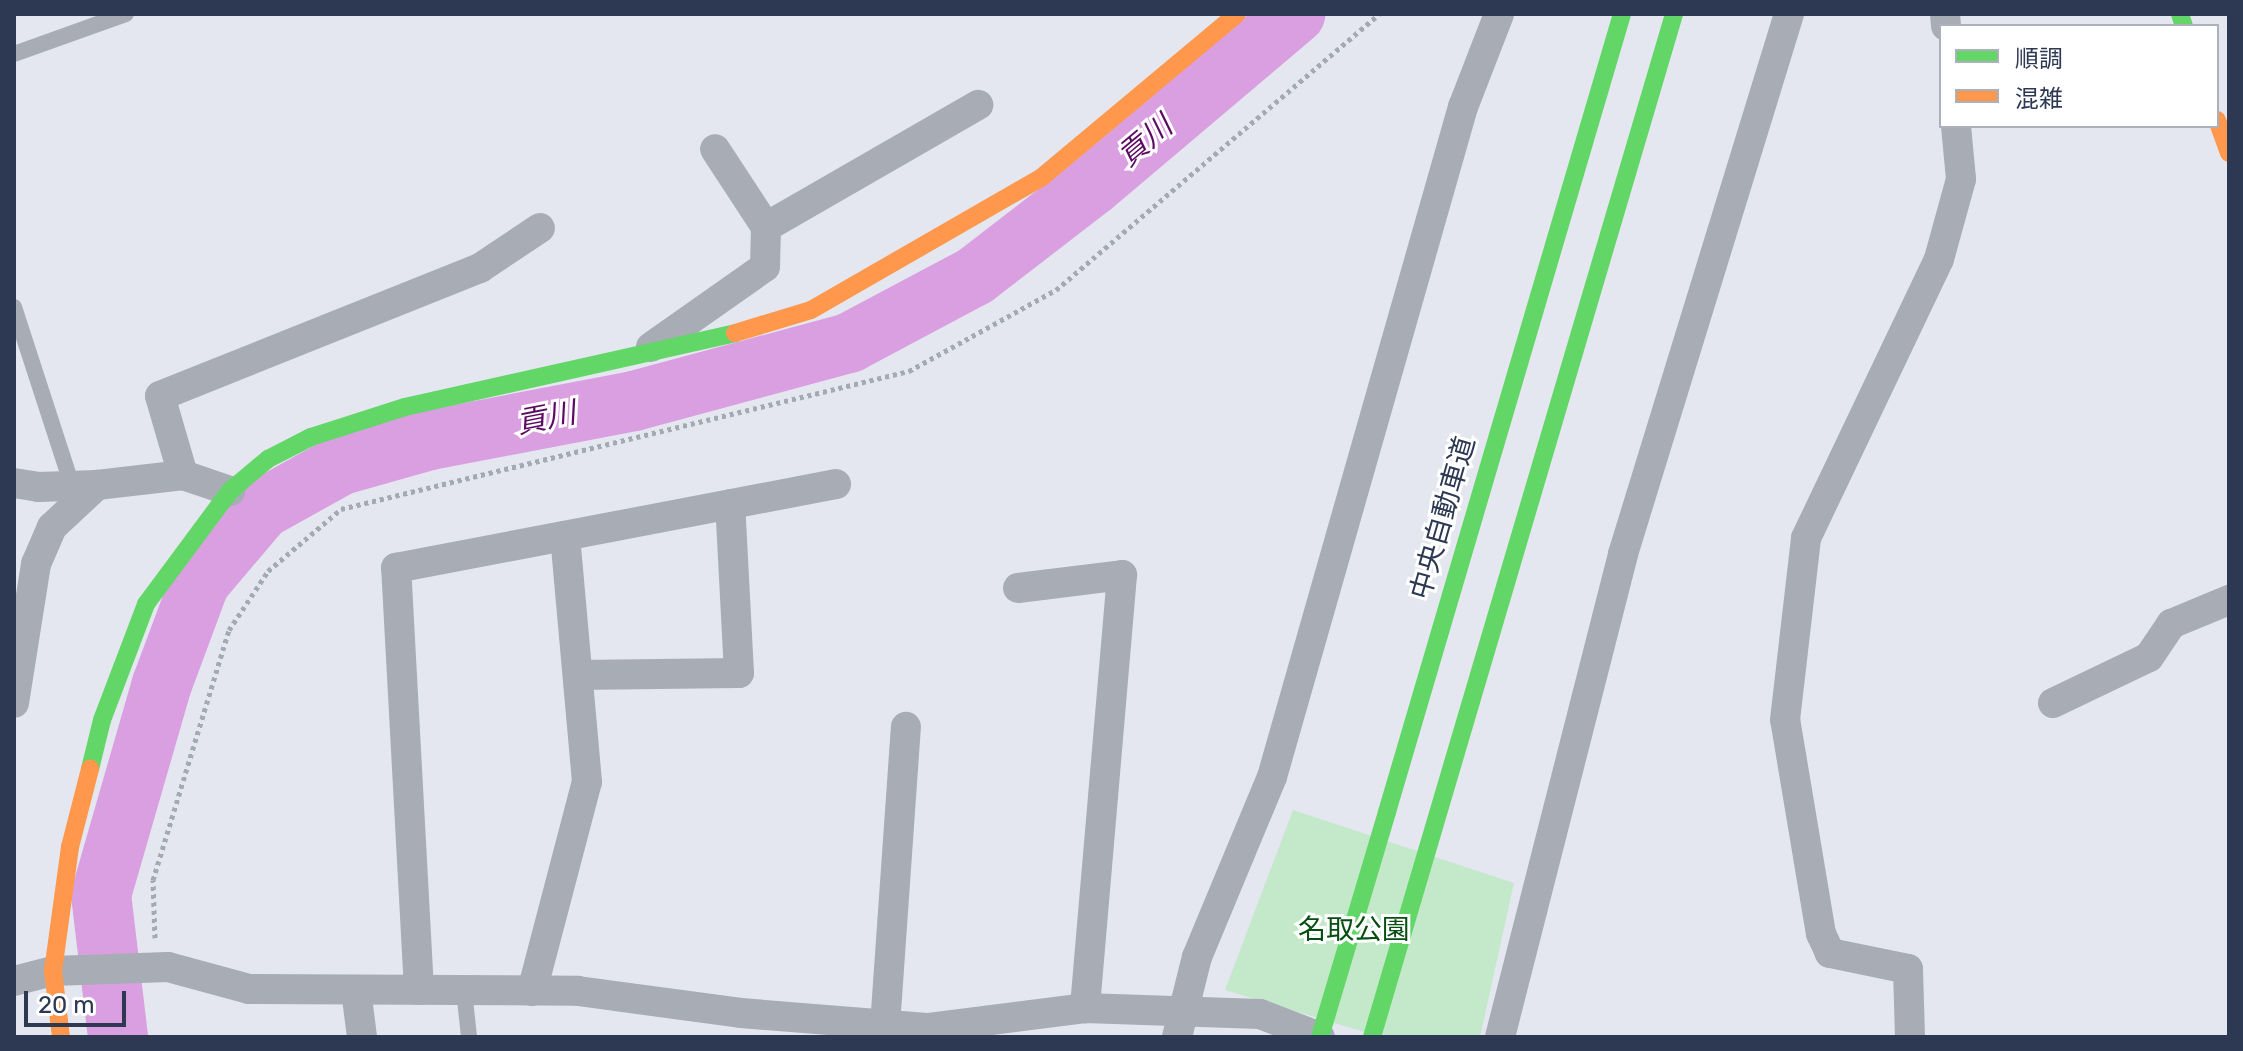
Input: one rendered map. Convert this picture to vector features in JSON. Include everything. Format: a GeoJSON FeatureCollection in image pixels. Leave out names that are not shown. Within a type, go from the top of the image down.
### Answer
{"type":"FeatureCollection","features":[{"type":"Feature","properties":{"kind":"main road"},"geometry":{"type":"LineString","coordinates":[[61,1037],[70,847],[102,720],[146,604],[230,491],[268,459],[311,437],[405,407],[639,355],[811,310],[889,268],[1042,177],[1237,14]]}},
{"type":"Feature","properties":{"kind":"main road","name":"中央自動車道"},"geometry":{"type":"LineString","coordinates":[[1320,1037],[1622,14]]}},
{"type":"Feature","properties":{"kind":"main road"},"geometry":{"type":"LineString","coordinates":[[1372,1037],[1674,14]]}},
{"type":"Feature","properties":{"kind":"street"},"geometry":{"type":"LineString","coordinates":[[1180,1025],[1197,957],[1272,777],[1463,107],[1499,14]]}},
{"type":"Feature","properties":{"kind":"street"},"geometry":{"type":"LineString","coordinates":[[1500,1037],[1623,554],[1789,14]]}},
{"type":"Feature","properties":{"kind":"street"},"geometry":{"type":"LineString","coordinates":[[766,227],[978,105]]}},
{"type":"Feature","properties":{"kind":"street"},"geometry":{"type":"LineString","coordinates":[[1910,1037],[1908,969],[1830,953],[1821,934],[1785,720],[1806,538],[1939,259],[1961,179],[1956,128]]}},
{"type":"Feature","properties":{"kind":"street"},"geometry":{"type":"LineString","coordinates":[[639,355],[765,267],[766,227],[715,149]]}},
{"type":"Feature","properties":{"kind":"street"},"geometry":{"type":"LineString","coordinates":[[183,475],[160,396],[480,268],[540,228]]}},
{"type":"Feature","properties":{"kind":"street"},"geometry":{"type":"LineString","coordinates":[[14,483],[84,486],[183,475],[230,491]]}},
{"type":"Feature","properties":{"kind":"street"},"geometry":{"type":"LineString","coordinates":[[419,990],[396,568],[836,484]]}},
{"type":"Feature","properties":{"kind":"street"},"geometry":{"type":"LineString","coordinates":[[14,703],[36,564],[52,527],[84,486]]}},
{"type":"Feature","properties":{"kind":"street"},"geometry":{"type":"LineString","coordinates":[[578,675],[739,673],[730,504]]}},
{"type":"Feature","properties":{"kind":"street"},"geometry":{"type":"LineString","coordinates":[[532,991],[587,782],[565,536]]}},
{"type":"Feature","properties":{"kind":"street"},"geometry":{"type":"LineString","coordinates":[[1018,588],[1122,575],[1085,1008]]}},
{"type":"Feature","properties":{"kind":"street"},"geometry":{"type":"LineString","coordinates":[[2053,703],[2149,657],[2171,624],[2229,600]]}},
{"type":"Feature","properties":{"kind":"street"},"geometry":{"type":"LineString","coordinates":[[885,1026],[906,727]]}},
{"type":"Feature","properties":{"kind":"street"},"geometry":{"type":"LineString","coordinates":[[14,981],[62,971],[142,968],[249,989],[578,991],[885,1026],[929,1028],[979,1029],[1085,1008],[1180,1025],[1260,1014],[1320,1037]]}},
{"type":"Feature","properties":{"kind":"street"},"geometry":{"type":"LineString","coordinates":[[356,990],[362,1037]]}},
{"type":"Feature","properties":{"kind":"lane"},"geometry":{"type":"LineString","coordinates":[[14,54],[126,14]]}},
{"type":"Feature","properties":{"kind":"lane"},"geometry":{"type":"LineString","coordinates":[[14,307],[84,486]]}},
{"type":"Feature","properties":{"kind":"lane"},"geometry":{"type":"LineString","coordinates":[[464,990],[469,1037]]}},
{"type":"Feature","properties":{"kind":"path"},"geometry":{"type":"LineString","coordinates":[[142,968],[153,880],[229,630],[268,571],[341,509],[909,371],[1056,290],[1379,14]]}},
{"type":"Feature","properties":{"kind":"green space","name":"名取公園"},"geometry":{"type":"Polygon","coordinates":[[[1293,810],[1514,883],[1480,1037],[1381,1037],[1225,990],[1293,810]]]}},
{"type":"Feature","properties":{"kind":"waterway","name":"貢川"},"geometry":{"type":"LineString","coordinates":[[118,1037],[101,895],[162,684],[200,582],[262,509],[341,465],[430,440],[634,401],[849,343],[975,276],[1093,185],[1295,14]]}},
{"type":"Feature","properties":{"kind":"traffic: fast"},"geometry":{"type":"LineString","coordinates":[[1387,812],[1622,14]]}},
{"type":"Feature","properties":{"kind":"traffic: fast"},"geometry":{"type":"LineString","coordinates":[[1372,1037],[1674,14]]}},
{"type":"Feature","properties":{"kind":"traffic: fast"},"geometry":{"type":"LineString","coordinates":[[2180,14],[2183,24]]}},
{"type":"Feature","properties":{"kind":"traffic: fast"},"geometry":{"type":"LineString","coordinates":[[90,769],[102,720],[146,604],[230,491],[268,459],[311,437],[405,407],[735,333]]}},
{"type":"Feature","properties":{"kind":"traffic: fast"},"geometry":{"type":"LineString","coordinates":[[1320,1037],[1387,812]]}},
{"type":"Feature","properties":{"kind":"traffic: slow"},"geometry":{"type":"LineString","coordinates":[[735,333],[811,310],[1042,177],[1237,14]]}},
{"type":"Feature","properties":{"kind":"traffic: slow"},"geometry":{"type":"LineString","coordinates":[[2219,126],[2229,153]]}},
{"type":"Feature","properties":{"kind":"traffic: slow"},"geometry":{"type":"LineString","coordinates":[[61,1037],[53,971],[70,847],[90,769]]}}]}
